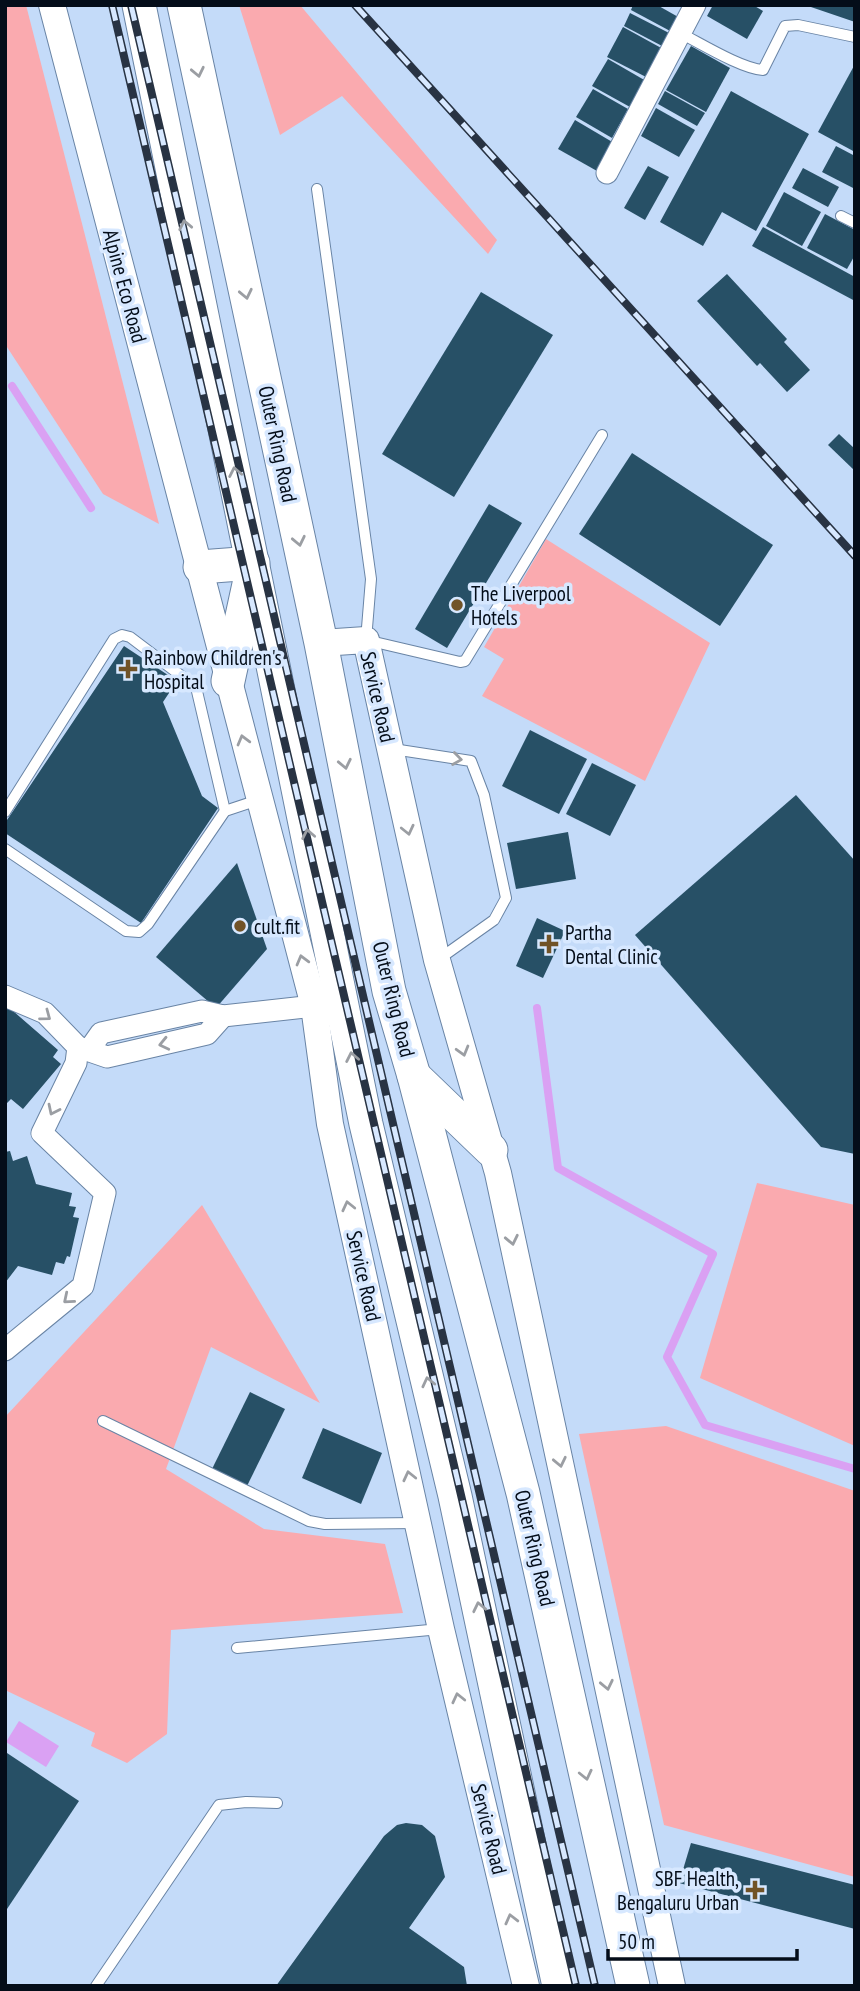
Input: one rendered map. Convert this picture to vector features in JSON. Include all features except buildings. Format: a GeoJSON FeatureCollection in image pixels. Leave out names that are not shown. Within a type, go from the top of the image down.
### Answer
{"type":"FeatureCollection","features":[{"type":"Feature","properties":{"kind":"highway"},"geometry":{"type":"LineString","coordinates":[[139,5],[366,1124],[455,1496],[559,1986]]}},
{"type":"Feature","properties":{"kind":"highway","name":"Outer Ring Road"},"geometry":{"type":"LineString","coordinates":[[184,5],[321,643],[390,991],[523,1493],[633,1986]]}},
{"type":"Feature","properties":{"kind":"highway"},"geometry":{"type":"LineString","coordinates":[[200,567],[253,563]]}},
{"type":"Feature","properties":{"kind":"highway"},"geometry":{"type":"LineString","coordinates":[[210,684],[253,563]]}},
{"type":"Feature","properties":{"kind":"highway"},"geometry":{"type":"LineString","coordinates":[[414,1076],[491,1150]]}},
{"type":"Feature","properties":{"kind":"street","name":"Alpine Eco Road"},"geometry":{"type":"LineString","coordinates":[[52,5],[200,567]]}},
{"type":"Feature","properties":{"kind":"street"},"geometry":{"type":"LineString","coordinates":[[607,173],[695,5]]}},
{"type":"Feature","properties":{"kind":"street","name":"Service Road"},"geometry":{"type":"LineString","coordinates":[[200,567],[210,684],[258,800],[314,1006],[330,1124],[441,1629],[526,1986]]}},
{"type":"Feature","properties":{"kind":"street","name":"Service Road"},"geometry":{"type":"LineString","coordinates":[[321,643],[366,640],[438,960],[498,1173],[672,1986]]}},
{"type":"Feature","properties":{"kind":"street"},"geometry":{"type":"LineString","coordinates":[[5,996],[46,1013],[83,1049],[107,1057],[207,1034],[223,1016],[314,1006]]}},
{"type":"Feature","properties":{"kind":"street"},"geometry":{"type":"LineString","coordinates":[[5,1350],[83,1286],[105,1193],[42,1133],[83,1049]]}},
{"type":"Feature","properties":{"kind":"lane"},"geometry":{"type":"LineString","coordinates":[[680,33],[757,70],[763,70],[785,26],[799,25],[855,37]]}},
{"type":"Feature","properties":{"kind":"lane"},"geometry":{"type":"LineString","coordinates":[[317,189],[370,579],[366,640],[460,662],[466,661],[602,435]]}},
{"type":"Feature","properties":{"kind":"lane"},"geometry":{"type":"LineString","coordinates":[[841,216],[855,223]]}},
{"type":"Feature","properties":{"kind":"lane"},"geometry":{"type":"LineString","coordinates":[[5,812],[114,639],[122,635],[130,637],[210,684],[225,811]]}},
{"type":"Feature","properties":{"kind":"lane"},"geometry":{"type":"LineString","coordinates":[[390,749],[471,761],[484,796],[506,898],[494,920],[438,960]]}},
{"type":"Feature","properties":{"kind":"lane"},"geometry":{"type":"LineString","coordinates":[[5,849],[126,931],[139,932],[148,925],[225,811],[258,800]]}},
{"type":"Feature","properties":{"kind":"lane"},"geometry":{"type":"LineString","coordinates":[[103,1421],[309,1521],[326,1524],[419,1522]]}},
{"type":"Feature","properties":{"kind":"lane"},"geometry":{"type":"LineString","coordinates":[[237,1648],[441,1629]]}},
{"type":"Feature","properties":{"kind":"lane"},"geometry":{"type":"LineString","coordinates":[[96,1986],[219,1805],[277,1803]]}},
{"type":"Feature","properties":{"kind":"shaded area"},"geometry":{"type":"Polygon","coordinates":[[[5,5],[26,5],[159,524],[103,494],[5,344],[5,5]]]}},
{"type":"Feature","properties":{"kind":"shaded area"},"geometry":{"type":"Polygon","coordinates":[[[239,5],[300,5],[497,240],[488,254],[342,96],[280,135],[239,5]]]}},
{"type":"Feature","properties":{"kind":"shaded area"},"geometry":{"type":"Polygon","coordinates":[[[546,539],[710,643],[645,781],[482,696],[504,659],[484,647],[546,539]]]}},
{"type":"Feature","properties":{"kind":"shaded area"},"geometry":{"type":"Polygon","coordinates":[[[757,1183],[855,1205],[855,1446],[700,1378],[757,1183]]]}},
{"type":"Feature","properties":{"kind":"shaded area"},"geometry":{"type":"Polygon","coordinates":[[[202,1205],[320,1403],[211,1347],[166,1469],[264,1529],[385,1544],[403,1613],[171,1630],[167,1734],[127,1763],[91,1746],[95,1733],[5,1690],[5,1417],[202,1205]]]}},
{"type":"Feature","properties":{"kind":"shaded area"},"geometry":{"type":"Polygon","coordinates":[[[666,1426],[855,1491],[855,1877],[664,1825],[579,1434],[666,1426]]]}},
{"type":"Feature","properties":{"kind":"shaded area"},"geometry":{"type":"Polygon","coordinates":[[[19,1721],[59,1746],[46,1767],[6,1742],[19,1721]]]}},
{"type":"Feature","properties":{"kind":"waterway"},"geometry":{"type":"LineString","coordinates":[[12,386],[91,508]]}},
{"type":"Feature","properties":{"kind":"waterway"},"geometry":{"type":"LineString","coordinates":[[537,1008],[558,1168],[713,1254],[667,1357],[705,1425],[855,1469]]}},
{"type":"Feature","properties":{"kind":"railway"},"geometry":{"type":"LineString","coordinates":[[112,5],[576,1986]]}},
{"type":"Feature","properties":{"kind":"railway"},"geometry":{"type":"LineString","coordinates":[[131,5],[595,1986]]}},
{"type":"Feature","properties":{"kind":"railway"},"geometry":{"type":"LineString","coordinates":[[355,5],[855,556]]}},
{"type":"Feature","properties":{"kind":"place","name":"The Liverpool Hotels"},"geometry":{"type":"Point","coordinates":[457,605]}},
{"type":"Feature","properties":{"kind":"place","name":"Rainbow Children's Hospital"},"geometry":{"type":"Point","coordinates":[128,669]}},
{"type":"Feature","properties":{"kind":"place","name":"cult.fit"},"geometry":{"type":"Point","coordinates":[240,926]}},
{"type":"Feature","properties":{"kind":"place","name":"Partha Dental Clinic"},"geometry":{"type":"Point","coordinates":[549,944]}},
{"type":"Feature","properties":{"kind":"place","name":"SBF Health, Bengaluru Urban"},"geometry":{"type":"Point","coordinates":[755,1890]}}]}
